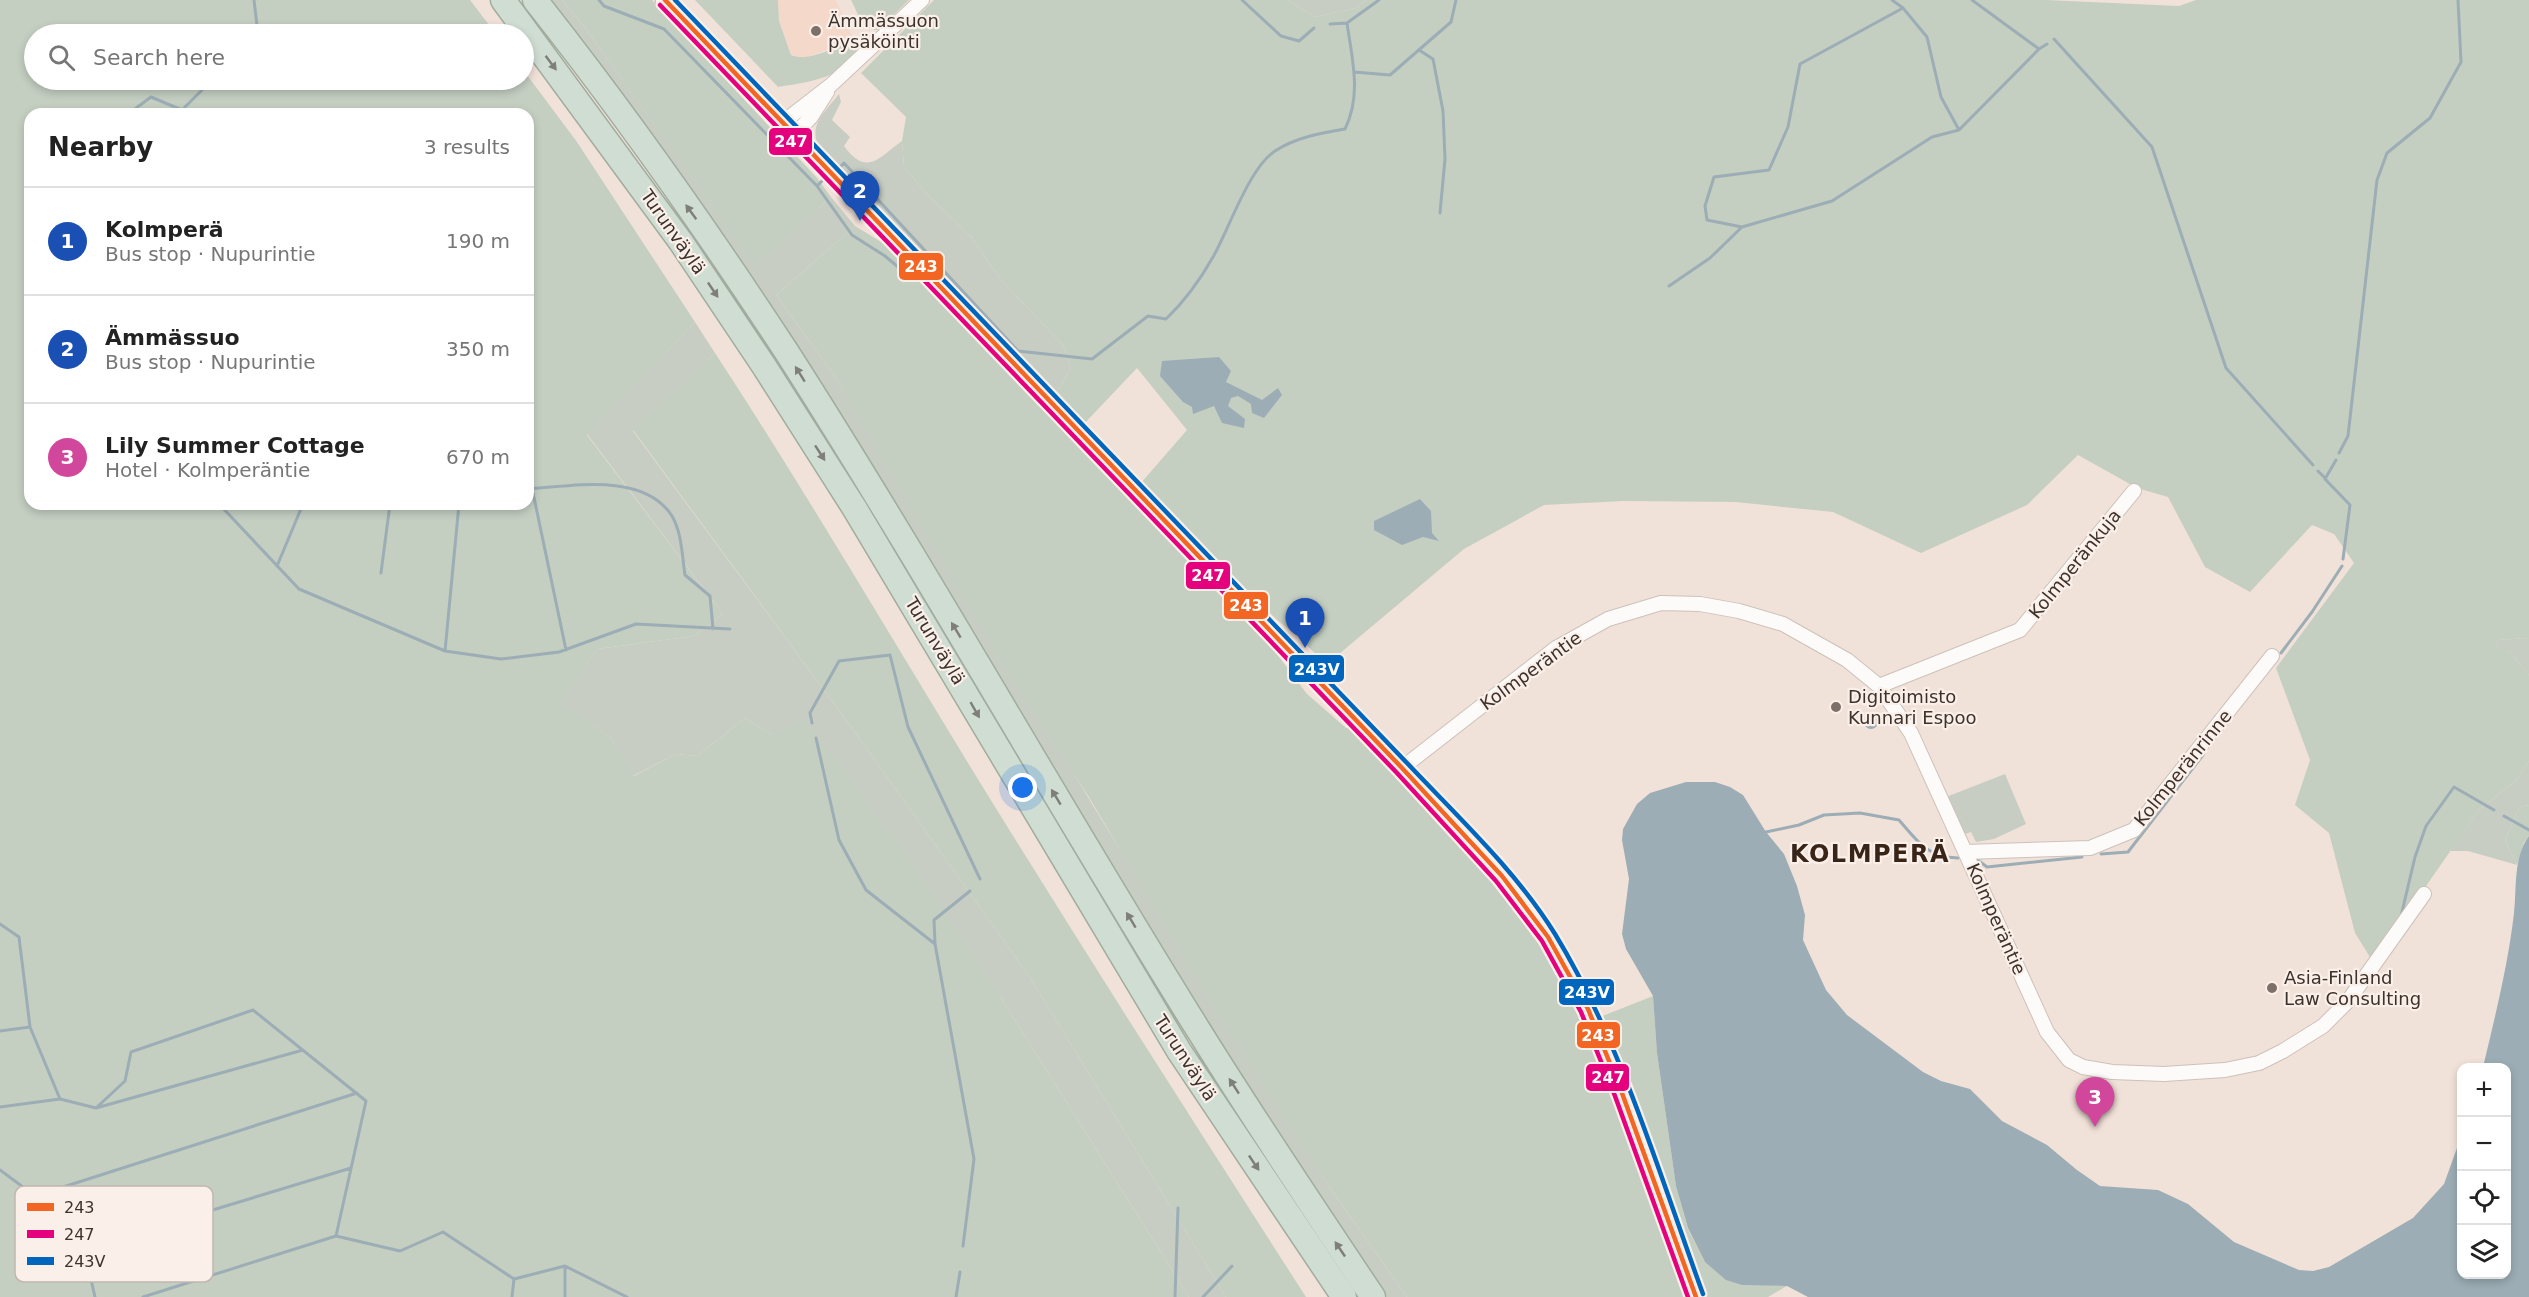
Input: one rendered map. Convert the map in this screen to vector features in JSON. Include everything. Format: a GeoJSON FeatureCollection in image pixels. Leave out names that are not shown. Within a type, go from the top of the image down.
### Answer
{"type":"FeatureCollection","features":[{"type":"Feature","properties":{"kind":"highway","name":"Turunväylä"},"geometry":{"type":"LineString","coordinates":[[503,0],[521,24]]}},
{"type":"Feature","properties":{"kind":"highway","name":"Turunväylä"},"geometry":{"type":"LineString","coordinates":[[536,0],[701,226],[786,352],[874,493],[1199,1031],[1300,1190],[1373,1297]]}},
{"type":"Feature","properties":{"kind":"highway","name":"Turunväylä"},"geometry":{"type":"LineString","coordinates":[[534,42],[681,242],[770,376],[855,509],[1179,1051],[1344,1297]]}},
{"type":"Feature","properties":{"kind":"main road"},"geometry":{"type":"LineString","coordinates":[[665,0],[1402,768],[1502,876],[1548,937],[1588,1009],[1622,1093],[1696,1297]]}},
{"type":"Feature","properties":{"kind":"street"},"geometry":{"type":"LineString","coordinates":[[788,129],[811,117],[831,85],[922,0]]}},
{"type":"Feature","properties":{"kind":"street","name":"Kolmperänkuja"},"geometry":{"type":"LineString","coordinates":[[1879,686],[2020,630],[2134,491]]}},
{"type":"Feature","properties":{"kind":"street","name":"Kolmperäntie"},"geometry":{"type":"LineString","coordinates":[[1402,768],[1556,648],[1608,619],[1660,603],[1700,604],[1784,624],[1847,660],[1879,686],[1911,733],[2052,1040],[2069,1060],[2083,1067],[2112,1072],[2164,1074],[2225,1070],[2259,1063],[2283,1051],[2323,1026],[2348,1001],[2424,894]]}},
{"type":"Feature","properties":{"kind":"street","name":"Kolmperänrinne"},"geometry":{"type":"LineString","coordinates":[[1965,852],[2090,848],[2134,830],[2272,656]]}},
{"type":"Feature","properties":{"kind":"shaded area"},"geometry":{"type":"Polygon","coordinates":[[[550,0],[562,0],[586,29],[755,265],[831,197],[855,226],[776,295],[834,375],[1100,817],[1330,1188],[1407,1297],[1387,1297],[1328,1213],[550,0]]]}},
{"type":"Feature","properties":{"kind":"shaded area","name":"Ämmässuon pysäköinti"},"geometry":{"type":"Polygon","coordinates":[[[778,0],[836,0],[854,40],[798,59],[791,55],[779,21],[778,0]]]}},
{"type":"Feature","properties":{"kind":"shaded area"},"geometry":{"type":"Polygon","coordinates":[[[1287,0],[1366,0],[1356,8],[1315,17],[1287,0]]]}},
{"type":"Feature","properties":{"kind":"shaded area"},"geometry":{"type":"Polygon","coordinates":[[[839,94],[841,102],[832,120],[850,137],[844,146],[852,155],[859,161],[873,162],[902,141],[904,167],[927,194],[972,238],[1000,279],[1063,345],[1071,368],[1055,395],[823,156],[818,146],[816,129],[818,122],[839,94]]]}},
{"type":"Feature","properties":{"kind":"shaded area"},"geometry":{"type":"Polygon","coordinates":[[[695,322],[715,353],[633,431],[857,735],[1029,976],[1226,1297],[1189,1297],[1001,998],[772,735],[745,718],[697,756],[676,754],[633,776],[609,736],[559,702],[597,649],[694,636],[723,614],[587,434],[695,322]]]}},
{"type":"Feature","properties":{"kind":"shaded area"},"geometry":{"type":"Polygon","coordinates":[[[1219,357],[1231,371],[1226,382],[1262,400],[1278,388],[1282,395],[1264,418],[1252,413],[1251,404],[1238,396],[1231,398],[1228,406],[1245,419],[1244,428],[1222,423],[1214,406],[1193,414],[1192,407],[1183,402],[1160,376],[1162,361],[1219,357]]]}},
{"type":"Feature","properties":{"kind":"shaded area"},"geometry":{"type":"Polygon","coordinates":[[[1420,499],[1431,511],[1432,533],[1439,541],[1423,537],[1402,545],[1374,530],[1374,521],[1420,499]]]}},
{"type":"Feature","properties":{"kind":"shaded area"},"geometry":{"type":"Polygon","coordinates":[[[2529,638],[2529,675],[2510,652],[2496,647],[2497,640],[2529,638]]]}},
{"type":"Feature","properties":{"kind":"shaded area"},"geometry":{"type":"Polygon","coordinates":[[[1868,715],[1874,715],[1878,722],[1874,729],[1868,729],[1864,725],[1864,719],[1868,715]]]}},
{"type":"Feature","properties":{"kind":"shaded area"},"geometry":{"type":"Polygon","coordinates":[[[2529,761],[2529,805],[2519,807],[2505,841],[2517,865],[2468,851],[2450,851],[2479,810],[2516,781],[2529,761]]]}},
{"type":"Feature","properties":{"kind":"shaded area"},"geometry":{"type":"Polygon","coordinates":[[[2005,774],[2026,824],[1994,839],[1976,842],[1971,832],[1962,835],[1946,797],[2005,774]]]}},
{"type":"Feature","properties":{"kind":"shaded area","name":"KOLMPERÄ"},"geometry":{"type":"Polygon","coordinates":[[[1686,782],[1715,782],[1743,795],[1766,832],[1784,854],[1797,886],[1805,915],[1803,940],[1826,990],[1847,1015],[1923,1072],[1941,1081],[1970,1089],[2002,1121],[2047,1145],[2100,1186],[2158,1190],[2188,1204],[2234,1242],[2299,1270],[2313,1271],[2329,1267],[2413,1218],[2444,1184],[2457,1148],[2457,1279],[2511,1279],[2511,1063],[2484,1063],[2508,952],[2518,863],[2529,836],[2529,1297],[1808,1297],[1787,1286],[1742,1285],[1726,1280],[1705,1262],[1688,1228],[1676,1186],[1657,1053],[1653,996],[1626,949],[1622,934],[1629,879],[1622,840],[1623,829],[1637,804],[1650,793],[1686,782]]]}},
{"type":"Feature","properties":{"kind":"green space"},"geometry":{"type":"Polygon","coordinates":[[[0,0],[470,0],[488,24],[24,24],[24,90],[534,90],[534,84],[577,142],[695,322],[587,435],[723,614],[694,636],[597,649],[560,702],[609,736],[634,776],[676,754],[697,756],[745,718],[772,735],[805,720],[901,849],[1001,998],[1189,1297],[0,1297],[0,0]]]}},
{"type":"Feature","properties":{"kind":"green space"},"geometry":{"type":"Polygon","coordinates":[[[562,0],[652,0],[817,178],[831,197],[755,266],[586,29],[562,0]]]}},
{"type":"Feature","properties":{"kind":"green space"},"geometry":{"type":"Polygon","coordinates":[[[695,0],[778,0],[779,21],[791,55],[806,57],[854,40],[858,45],[855,56],[838,71],[826,76],[778,87],[695,0]]]}},
{"type":"Feature","properties":{"kind":"green space"},"geometry":{"type":"Polygon","coordinates":[[[851,0],[909,0],[878,30],[864,24],[851,0]]]}},
{"type":"Feature","properties":{"kind":"green space"},"geometry":{"type":"Polygon","coordinates":[[[934,0],[1287,0],[1315,17],[1356,8],[1366,0],[2047,0],[2179,6],[2196,0],[2529,0],[2529,638],[2498,640],[2496,646],[2510,652],[2529,675],[2529,761],[2516,781],[2479,810],[2373,962],[2355,933],[2329,833],[2295,805],[2310,760],[2276,668],[2354,563],[2334,534],[2312,525],[2250,592],[2205,567],[2168,497],[2137,488],[2078,455],[2027,505],[1921,553],[1833,512],[1735,502],[1624,501],[1544,505],[1464,549],[1326,665],[1302,640],[1276,619],[1140,484],[1187,430],[1137,368],[1083,425],[1055,395],[1071,368],[1063,345],[1000,279],[972,238],[927,194],[904,167],[902,141],[906,117],[861,73],[934,0]]]}},
{"type":"Feature","properties":{"kind":"green space"},"geometry":{"type":"Polygon","coordinates":[[[855,226],[883,243],[907,264],[1256,626],[1307,694],[1346,728],[1350,728],[1412,787],[1500,888],[1566,981],[1605,1069],[1689,1297],[1407,1297],[1330,1188],[1211,1003],[1090,799],[1003,664],[834,375],[776,295],[855,226]]]}},
{"type":"Feature","properties":{"kind":"green space"},"geometry":{"type":"Polygon","coordinates":[[[715,353],[1049,893],[1306,1297],[1226,1297],[1029,976],[857,735],[633,430],[715,353]]]}},
{"type":"Feature","properties":{"kind":"green space"},"geometry":{"type":"Polygon","coordinates":[[[2529,805],[2529,836],[2524,843],[2517,865],[2505,841],[2519,807],[2529,805]]]}},
{"type":"Feature","properties":{"kind":"green space"},"geometry":{"type":"Polygon","coordinates":[[[1653,996],[1657,1053],[1676,1186],[1688,1229],[1705,1262],[1772,1285],[1787,1286],[1768,1297],[1704,1297],[1600,1017],[1653,996]]]}},
{"type":"Feature","properties":{"kind":"waterway"},"geometry":{"type":"LineString","coordinates":[[254,0],[257,24]]}},
{"type":"Feature","properties":{"kind":"waterway"},"geometry":{"type":"LineString","coordinates":[[599,0],[604,6],[664,29],[817,186],[852,235],[885,256],[910,277],[913,274]]}},
{"type":"Feature","properties":{"kind":"waterway"},"geometry":{"type":"LineString","coordinates":[[1242,0],[1281,36],[1299,41],[1314,28]]}},
{"type":"Feature","properties":{"kind":"waterway"},"geometry":{"type":"LineString","coordinates":[[1330,24],[1347,23],[1379,0]]}},
{"type":"Feature","properties":{"kind":"waterway"},"geometry":{"type":"LineString","coordinates":[[1354,72],[1390,75],[1451,22],[1456,0]]}},
{"type":"Feature","properties":{"kind":"waterway"},"geometry":{"type":"LineString","coordinates":[[1892,0],[1903,8],[1927,37],[1941,97],[1959,130]]}},
{"type":"Feature","properties":{"kind":"waterway"},"geometry":{"type":"LineString","coordinates":[[1972,0],[2039,49]]}},
{"type":"Feature","properties":{"kind":"waterway"},"geometry":{"type":"LineString","coordinates":[[2339,453],[2348,436],[2377,180],[2387,153],[2430,118],[2461,62],[2458,0]]}},
{"type":"Feature","properties":{"kind":"waterway"},"geometry":{"type":"LineString","coordinates":[[1742,227],[1707,220],[1705,206],[1714,177],[1769,170],[1788,127],[1800,64],[1903,8]]}},
{"type":"Feature","properties":{"kind":"waterway"},"geometry":{"type":"LineString","coordinates":[[839,168],[844,163],[1018,351],[1092,359],[1148,316],[1166,319],[1180,305],[1208,266],[1248,185],[1266,159],[1292,142],[1345,129],[1350,116],[1354,90],[1353,63],[1347,23]]}},
{"type":"Feature","properties":{"kind":"waterway"},"geometry":{"type":"LineString","coordinates":[[2054,39],[2152,147],[2226,368],[2313,465]]}},
{"type":"Feature","properties":{"kind":"waterway"},"geometry":{"type":"LineString","coordinates":[[1669,286],[1710,258],[1742,227],[1832,201],[1932,137],[1959,130],[2039,49],[2047,44]]}},
{"type":"Feature","properties":{"kind":"waterway"},"geometry":{"type":"LineString","coordinates":[[1419,50],[1433,59],[1443,111],[1445,159],[1440,213]]}},
{"type":"Feature","properties":{"kind":"waterway"},"geometry":{"type":"LineString","coordinates":[[184,108],[202,90]]}},
{"type":"Feature","properties":{"kind":"waterway"},"geometry":{"type":"LineString","coordinates":[[136,108],[151,97],[177,108]]}},
{"type":"Feature","properties":{"kind":"waterway"},"geometry":{"type":"LineString","coordinates":[[817,186],[823,180]]}},
{"type":"Feature","properties":{"kind":"waterway"},"geometry":{"type":"LineString","coordinates":[[2336,460],[2325,479],[2350,505],[2343,559]]}},
{"type":"Feature","properties":{"kind":"waterway"},"geometry":{"type":"LineString","coordinates":[[2318,471],[2325,478]]}},
{"type":"Feature","properties":{"kind":"waterway"},"geometry":{"type":"LineString","coordinates":[[534,489],[586,485],[626,487],[660,502],[672,516],[678,530],[685,575],[710,596],[713,629]]}},
{"type":"Feature","properties":{"kind":"waterway"},"geometry":{"type":"LineString","coordinates":[[534,498],[566,650]]}},
{"type":"Feature","properties":{"kind":"waterway"},"geometry":{"type":"LineString","coordinates":[[225,510],[299,589],[445,651],[501,659],[559,652],[636,624],[730,629]]}},
{"type":"Feature","properties":{"kind":"waterway"},"geometry":{"type":"LineString","coordinates":[[277,566],[300,510]]}},
{"type":"Feature","properties":{"kind":"waterway"},"geometry":{"type":"LineString","coordinates":[[381,573],[389,510]]}},
{"type":"Feature","properties":{"kind":"waterway"},"geometry":{"type":"LineString","coordinates":[[445,651],[458,510]]}},
{"type":"Feature","properties":{"kind":"waterway"},"geometry":{"type":"LineString","coordinates":[[2281,653],[2312,612],[2342,566]]}},
{"type":"Feature","properties":{"kind":"waterway"},"geometry":{"type":"LineString","coordinates":[[812,723],[810,713],[839,661],[890,655],[908,727],[980,879]]}},
{"type":"Feature","properties":{"kind":"waterway"},"geometry":{"type":"LineString","coordinates":[[816,738],[839,840],[866,890],[935,944],[974,1159],[963,1246]]}},
{"type":"Feature","properties":{"kind":"waterway"},"geometry":{"type":"LineString","coordinates":[[2101,854],[2128,852],[2203,755]]}},
{"type":"Feature","properties":{"kind":"waterway"},"geometry":{"type":"LineString","coordinates":[[2401,916],[2415,857],[2426,826],[2454,787],[2494,810]]}},
{"type":"Feature","properties":{"kind":"waterway"},"geometry":{"type":"LineString","coordinates":[[1766,832],[1799,825],[1824,815],[1860,813],[1899,820],[1931,852],[1958,858]]}},
{"type":"Feature","properties":{"kind":"waterway"},"geometry":{"type":"LineString","coordinates":[[2504,816],[2529,830]]}},
{"type":"Feature","properties":{"kind":"waterway"},"geometry":{"type":"LineString","coordinates":[[1975,858],[1987,867],[2082,857]]}},
{"type":"Feature","properties":{"kind":"waterway"},"geometry":{"type":"LineString","coordinates":[[935,944],[934,920],[970,891]]}},
{"type":"Feature","properties":{"kind":"waterway"},"geometry":{"type":"LineString","coordinates":[[0,924],[19,937],[30,1027],[60,1099]]}},
{"type":"Feature","properties":{"kind":"waterway"},"geometry":{"type":"LineString","coordinates":[[0,1107],[60,1099],[96,1108],[125,1081],[131,1052],[253,1010],[366,1101],[336,1236],[400,1251],[443,1232],[514,1279]]}},
{"type":"Feature","properties":{"kind":"waterway"},"geometry":{"type":"LineString","coordinates":[[0,1031],[30,1027]]}},
{"type":"Feature","properties":{"kind":"waterway"},"geometry":{"type":"LineString","coordinates":[[96,1108],[303,1050]]}},
{"type":"Feature","properties":{"kind":"waterway"},"geometry":{"type":"LineString","coordinates":[[66,1186],[357,1093]]}},
{"type":"Feature","properties":{"kind":"waterway"},"geometry":{"type":"LineString","coordinates":[[213,1210],[351,1168]]}},
{"type":"Feature","properties":{"kind":"waterway"},"geometry":{"type":"LineString","coordinates":[[0,1170],[22,1186]]}},
{"type":"Feature","properties":{"kind":"waterway"},"geometry":{"type":"LineString","coordinates":[[1175,1297],[1178,1208]]}},
{"type":"Feature","properties":{"kind":"waterway"},"geometry":{"type":"LineString","coordinates":[[213,1275],[336,1236]]}},
{"type":"Feature","properties":{"kind":"waterway"},"geometry":{"type":"LineString","coordinates":[[512,1297],[514,1279],[565,1266],[627,1297]]}},
{"type":"Feature","properties":{"kind":"waterway"},"geometry":{"type":"LineString","coordinates":[[565,1266],[565,1297]]}},
{"type":"Feature","properties":{"kind":"waterway"},"geometry":{"type":"LineString","coordinates":[[1203,1297],[1232,1266]]}},
{"type":"Feature","properties":{"kind":"waterway"},"geometry":{"type":"LineString","coordinates":[[956,1297],[960,1272]]}},
{"type":"Feature","properties":{"kind":"waterway"},"geometry":{"type":"LineString","coordinates":[[92,1282],[95,1297]]}},
{"type":"Feature","properties":{"kind":"waterway"},"geometry":{"type":"LineString","coordinates":[[143,1297],[190,1282]]}},
{"type":"Feature","properties":{"kind":"transit line","name":"243"},"geometry":{"type":"LineString","coordinates":[[665,0],[1402,768],[1502,876],[1548,937],[1588,1009],[1622,1093],[1696,1297]]}},
{"type":"Feature","properties":{"kind":"transit line","name":"243V"},"geometry":{"type":"LineString","coordinates":[[675,0],[1466,824],[1523,888],[1555,934],[1579,976],[1620,1065],[1703,1294]]}},
{"type":"Feature","properties":{"kind":"transit line","name":"247"},"geometry":{"type":"LineString","coordinates":[[660,5],[1397,773],[1496,881],[1542,941],[1581,1012],[1615,1096],[1688,1297]]}},
{"type":"Feature","properties":{"kind":"place","name":"Ämmässuon pysäköinti"},"geometry":{"type":"Point","coordinates":[816,31]}},
{"type":"Feature","properties":{"kind":"place","name":"Ämmässuo"},"geometry":{"type":"Point","coordinates":[860,221]}},
{"type":"Feature","properties":{"kind":"place","name":"Kolmperä"},"geometry":{"type":"Point","coordinates":[1305,648]}},
{"type":"Feature","properties":{"kind":"place","name":"Digitoimisto Kunnari Espoo"},"geometry":{"type":"Point","coordinates":[1836,707]}},
{"type":"Feature","properties":{"kind":"place","name":"Asia-Finland Law Consulting"},"geometry":{"type":"Point","coordinates":[2272,988]}},
{"type":"Feature","properties":{"kind":"place","name":"Lily Summer Cottage"},"geometry":{"type":"Point","coordinates":[2095,1127]}},
{"type":"Feature","properties":{"kind":"district","name":"KOLMPERÄ"},"geometry":{"type":"Point","coordinates":[1870,854]}}]}
